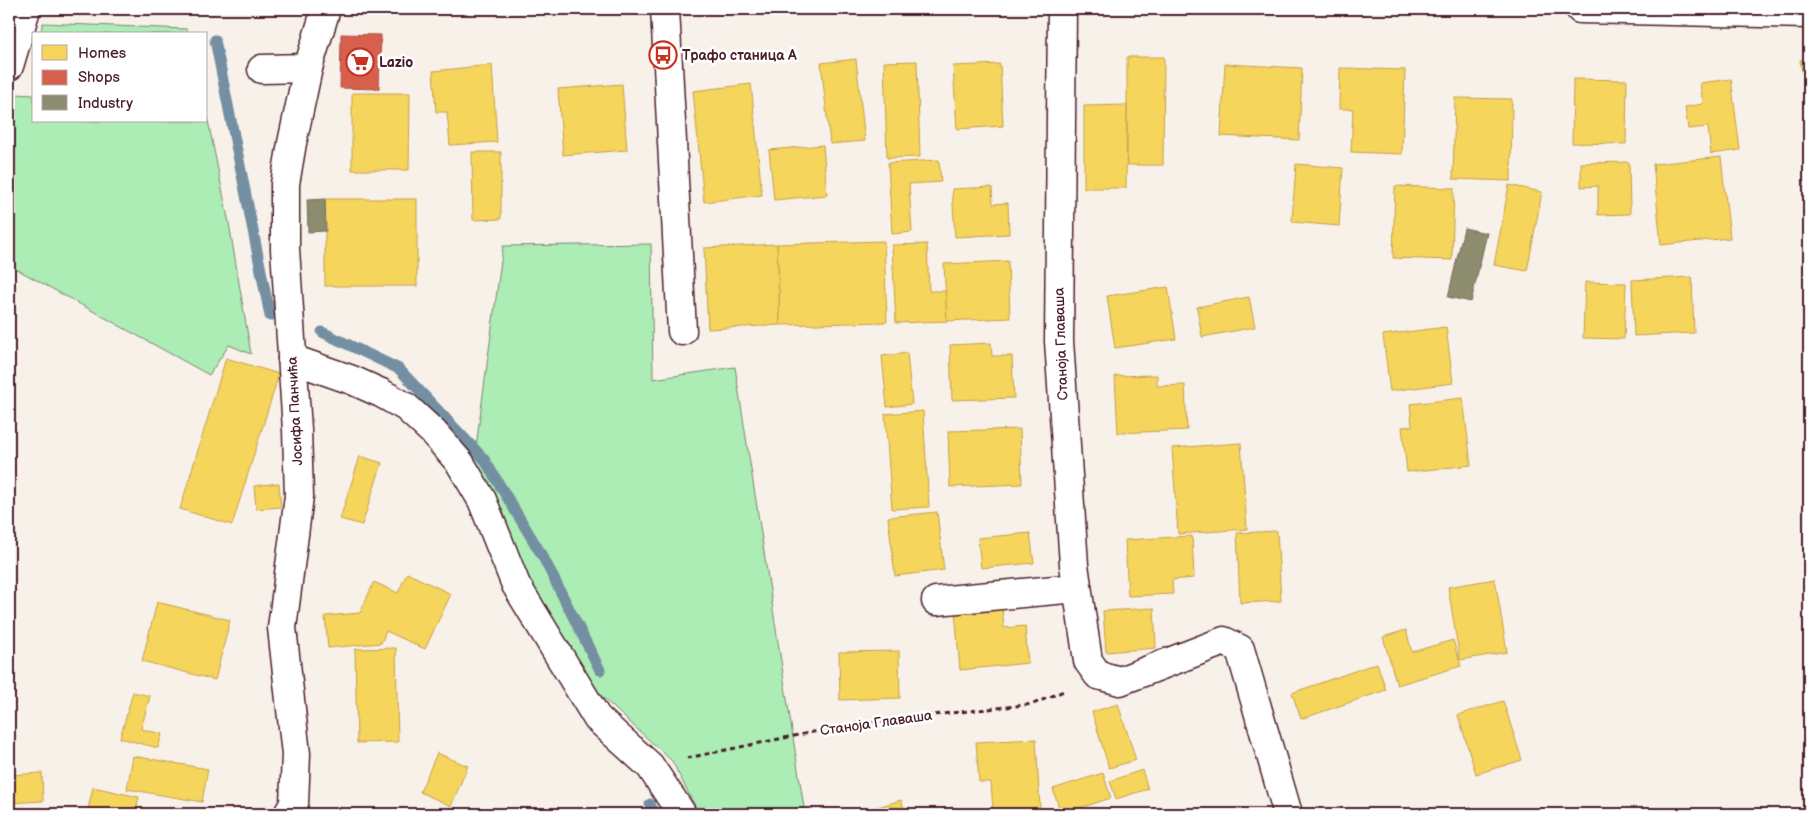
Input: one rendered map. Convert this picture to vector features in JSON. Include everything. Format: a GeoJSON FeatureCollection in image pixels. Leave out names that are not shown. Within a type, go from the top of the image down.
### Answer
{"type":"FeatureCollection","features":[{"type":"Feature","properties":{"kind":"street"},"geometry":{"type":"LineString","coordinates":[[9,66],[26,9]]}},
{"type":"Feature","properties":{"kind":"street","name":"Јосифа Панчића"},"geometry":{"type":"LineString","coordinates":[[288,814],[294,804],[296,754],[282,628],[299,496],[285,249],[285,184],[308,68],[326,9]]}},
{"type":"Feature","properties":{"kind":"street"},"geometry":{"type":"LineString","coordinates":[[665,9],[682,331]]}},
{"type":"Feature","properties":{"kind":"street","name":"Станоја Главаша"},"geometry":{"type":"LineString","coordinates":[[1062,9],[1058,341],[1074,565],[1088,660],[1098,675]]}},
{"type":"Feature","properties":{"kind":"street"},"geometry":{"type":"LineString","coordinates":[[1580,9],[1809,14]]}},
{"type":"Feature","properties":{"kind":"street"},"geometry":{"type":"LineString","coordinates":[[262,69],[308,68]]}},
{"type":"Feature","properties":{"kind":"street"},"geometry":{"type":"LineString","coordinates":[[292,358],[352,380],[381,393],[406,408],[433,432],[454,456],[482,500],[516,585],[597,718],[650,766],[682,814]]}},
{"type":"Feature","properties":{"kind":"street"},"geometry":{"type":"LineString","coordinates":[[936,601],[1078,588]]}},
{"type":"Feature","properties":{"kind":"street"},"geometry":{"type":"LineString","coordinates":[[1098,675],[1120,681],[1224,641],[1240,649],[1288,814]]}},
{"type":"Feature","properties":{"kind":"path","name":"Станоја Главаша"},"geometry":{"type":"LineString","coordinates":[[650,766],[852,724],[1033,704],[1098,675]]}},
{"type":"Feature","properties":{"kind":"green space"},"geometry":{"type":"Polygon","coordinates":[[[43,23],[187,29],[188,32],[41,32],[43,23]]]}},
{"type":"Feature","properties":{"kind":"green space"},"geometry":{"type":"Polygon","coordinates":[[[15,94],[32,95],[32,122],[208,121],[229,223],[251,354],[229,345],[209,375],[9,265],[9,114],[15,94]]]}},
{"type":"Feature","properties":{"kind":"green space"},"geometry":{"type":"Polygon","coordinates":[[[651,244],[653,379],[735,367],[805,814],[699,814],[672,761],[588,684],[548,621],[474,461],[503,246],[651,244]]]}},
{"type":"Feature","properties":{"kind":"building: Homes"},"geometry":{"type":"Polygon","coordinates":[[[1127,57],[1164,57],[1163,165],[1127,165],[1127,57]]]}},
{"type":"Feature","properties":{"kind":"building: Homes"},"geometry":{"type":"Polygon","coordinates":[[[856,59],[865,141],[830,144],[821,63],[856,59]]]}},
{"type":"Feature","properties":{"kind":"building: Homes"},"geometry":{"type":"Polygon","coordinates":[[[1809,59],[1809,121],[1800,60],[1809,59]]]}},
{"type":"Feature","properties":{"kind":"building: Homes"},"geometry":{"type":"Polygon","coordinates":[[[917,61],[920,157],[887,158],[884,62],[917,61]]]}},
{"type":"Feature","properties":{"kind":"building: Homes"},"geometry":{"type":"Polygon","coordinates":[[[1000,64],[1003,126],[957,129],[953,66],[1000,64]]]}},
{"type":"Feature","properties":{"kind":"building: Homes"},"geometry":{"type":"Polygon","coordinates":[[[1225,64],[1302,68],[1299,140],[1221,136],[1225,64]]]}},
{"type":"Feature","properties":{"kind":"building: Homes"},"geometry":{"type":"Polygon","coordinates":[[[492,65],[497,142],[450,145],[447,112],[436,112],[433,71],[492,65]]]}},
{"type":"Feature","properties":{"kind":"building: Homes"},"geometry":{"type":"Polygon","coordinates":[[[1340,68],[1405,70],[1402,154],[1351,152],[1353,109],[1339,109],[1340,68]]]}},
{"type":"Feature","properties":{"kind":"building: Homes"},"geometry":{"type":"Polygon","coordinates":[[[1573,79],[1627,80],[1626,144],[1572,143],[1573,79]]]}},
{"type":"Feature","properties":{"kind":"building: Homes"},"geometry":{"type":"Polygon","coordinates":[[[1731,79],[1740,150],[1711,154],[1708,127],[1688,129],[1685,107],[1703,104],[1700,83],[1731,79]]]}},
{"type":"Feature","properties":{"kind":"building: Homes"},"geometry":{"type":"Polygon","coordinates":[[[622,84],[627,150],[563,155],[558,89],[622,84]]]}},
{"type":"Feature","properties":{"kind":"building: Homes"},"geometry":{"type":"Polygon","coordinates":[[[751,84],[762,195],[704,202],[693,91],[751,84]]]}},
{"type":"Feature","properties":{"kind":"building: Homes"},"geometry":{"type":"Polygon","coordinates":[[[352,93],[410,93],[409,170],[352,170],[352,93]]]}},
{"type":"Feature","properties":{"kind":"building: Homes"},"geometry":{"type":"Polygon","coordinates":[[[1455,98],[1512,99],[1511,181],[1453,179],[1455,98]]]}},
{"type":"Feature","properties":{"kind":"building: Homes"},"geometry":{"type":"Polygon","coordinates":[[[1127,105],[1126,188],[1084,188],[1084,106],[1127,105]]]}},
{"type":"Feature","properties":{"kind":"building: Homes"},"geometry":{"type":"Polygon","coordinates":[[[823,145],[827,195],[774,200],[769,150],[823,145]]]}},
{"type":"Feature","properties":{"kind":"building: Homes"},"geometry":{"type":"Polygon","coordinates":[[[472,152],[501,152],[501,219],[473,220],[472,152]]]}},
{"type":"Feature","properties":{"kind":"building: Homes"},"geometry":{"type":"Polygon","coordinates":[[[1721,157],[1730,238],[1661,245],[1653,164],[1721,157]]]}},
{"type":"Feature","properties":{"kind":"building: Homes"},"geometry":{"type":"Polygon","coordinates":[[[939,160],[941,182],[909,184],[912,232],[892,234],[888,163],[939,160]]]}},
{"type":"Feature","properties":{"kind":"building: Homes"},"geometry":{"type":"Polygon","coordinates":[[[1629,162],[1630,214],[1598,215],[1598,186],[1581,187],[1581,163],[1629,162]]]}},
{"type":"Feature","properties":{"kind":"building: Homes"},"geometry":{"type":"Polygon","coordinates":[[[1296,164],[1343,168],[1339,226],[1292,222],[1296,164]]]}},
{"type":"Feature","properties":{"kind":"building: Homes"},"geometry":{"type":"Polygon","coordinates":[[[1509,185],[1542,192],[1527,271],[1494,265],[1509,185]]]}},
{"type":"Feature","properties":{"kind":"building: Homes"},"geometry":{"type":"Polygon","coordinates":[[[1395,186],[1454,188],[1452,260],[1393,258],[1395,186]]]}},
{"type":"Feature","properties":{"kind":"building: Homes"},"geometry":{"type":"Polygon","coordinates":[[[992,187],[993,204],[1008,203],[1009,234],[955,237],[952,189],[992,187]]]}},
{"type":"Feature","properties":{"kind":"building: Homes"},"geometry":{"type":"Polygon","coordinates":[[[325,199],[417,199],[417,286],[325,286],[325,199]]]}},
{"type":"Feature","properties":{"kind":"building: Homes"},"geometry":{"type":"Polygon","coordinates":[[[884,241],[887,322],[780,325],[777,244],[884,241]]]}},
{"type":"Feature","properties":{"kind":"building: Homes"},"geometry":{"type":"Polygon","coordinates":[[[777,244],[780,325],[708,329],[704,248],[777,244]]]}},
{"type":"Feature","properties":{"kind":"building: Homes"},"geometry":{"type":"Polygon","coordinates":[[[927,244],[929,291],[946,291],[947,321],[896,323],[892,245],[927,244]]]}},
{"type":"Feature","properties":{"kind":"building: Homes"},"geometry":{"type":"Polygon","coordinates":[[[1008,261],[1010,318],[947,321],[944,264],[1008,261]]]}},
{"type":"Feature","properties":{"kind":"building: Homes"},"geometry":{"type":"Polygon","coordinates":[[[1692,277],[1694,333],[1634,336],[1632,280],[1692,277]]]}},
{"type":"Feature","properties":{"kind":"building: Homes"},"geometry":{"type":"Polygon","coordinates":[[[1585,282],[1626,283],[1624,339],[1583,338],[1585,282]]]}},
{"type":"Feature","properties":{"kind":"building: Homes"},"geometry":{"type":"Polygon","coordinates":[[[1168,287],[1176,339],[1115,348],[1107,296],[1168,287]]]}},
{"type":"Feature","properties":{"kind":"building: Homes"},"geometry":{"type":"Polygon","coordinates":[[[1249,297],[1255,327],[1202,337],[1197,307],[1249,297]]]}},
{"type":"Feature","properties":{"kind":"building: Homes"},"geometry":{"type":"Polygon","coordinates":[[[1446,327],[1453,383],[1390,391],[1383,335],[1446,327]]]}},
{"type":"Feature","properties":{"kind":"building: Homes"},"geometry":{"type":"Polygon","coordinates":[[[991,343],[992,356],[1012,356],[1014,398],[952,400],[950,345],[991,343]]]}},
{"type":"Feature","properties":{"kind":"building: Homes"},"geometry":{"type":"Polygon","coordinates":[[[907,353],[912,404],[887,407],[882,356],[907,353]]]}},
{"type":"Feature","properties":{"kind":"building: Homes"},"geometry":{"type":"Polygon","coordinates":[[[226,358],[279,374],[232,525],[180,509],[226,358]]]}},
{"type":"Feature","properties":{"kind":"building: Homes"},"geometry":{"type":"Polygon","coordinates":[[[1157,375],[1157,386],[1185,385],[1187,430],[1118,433],[1115,376],[1157,375]]]}},
{"type":"Feature","properties":{"kind":"building: Homes"},"geometry":{"type":"Polygon","coordinates":[[[1463,398],[1471,465],[1407,472],[1402,427],[1412,426],[1410,404],[1463,398]]]}},
{"type":"Feature","properties":{"kind":"building: Homes"},"geometry":{"type":"Polygon","coordinates":[[[923,411],[929,507],[892,509],[885,414],[923,411]]]}},
{"type":"Feature","properties":{"kind":"building: Homes"},"geometry":{"type":"Polygon","coordinates":[[[1020,429],[1022,484],[950,487],[948,431],[1020,429]]]}},
{"type":"Feature","properties":{"kind":"building: Homes"},"geometry":{"type":"Polygon","coordinates":[[[1241,443],[1247,529],[1178,534],[1172,448],[1241,443]]]}},
{"type":"Feature","properties":{"kind":"building: Homes"},"geometry":{"type":"Polygon","coordinates":[[[360,456],[382,463],[362,525],[340,519],[360,456]]]}},
{"type":"Feature","properties":{"kind":"building: Homes"},"geometry":{"type":"Polygon","coordinates":[[[279,483],[281,507],[256,509],[254,486],[279,483]]]}},
{"type":"Feature","properties":{"kind":"building: Homes"},"geometry":{"type":"Polygon","coordinates":[[[937,512],[944,570],[895,576],[888,517],[937,512]]]}},
{"type":"Feature","properties":{"kind":"building: Homes"},"geometry":{"type":"Polygon","coordinates":[[[1277,531],[1281,601],[1240,603],[1237,533],[1277,531]]]}},
{"type":"Feature","properties":{"kind":"building: Homes"},"geometry":{"type":"Polygon","coordinates":[[[1030,533],[1034,563],[981,568],[978,538],[1030,533]]]}},
{"type":"Feature","properties":{"kind":"building: Homes"},"geometry":{"type":"Polygon","coordinates":[[[1192,536],[1194,578],[1172,580],[1173,594],[1128,596],[1125,540],[1192,536]]]}},
{"type":"Feature","properties":{"kind":"building: Homes"},"geometry":{"type":"Polygon","coordinates":[[[407,573],[451,594],[425,649],[386,631],[381,643],[328,648],[325,616],[360,613],[374,582],[398,593],[407,573]]]}},
{"type":"Feature","properties":{"kind":"building: Homes"},"geometry":{"type":"Polygon","coordinates":[[[1495,579],[1507,652],[1460,660],[1448,587],[1495,579]]]}},
{"type":"Feature","properties":{"kind":"building: Homes"},"geometry":{"type":"Polygon","coordinates":[[[157,602],[230,620],[215,680],[142,661],[157,602]]]}},
{"type":"Feature","properties":{"kind":"building: Homes"},"geometry":{"type":"Polygon","coordinates":[[[1002,607],[1004,628],[1025,626],[1028,663],[960,670],[955,611],[1002,607]]]}},
{"type":"Feature","properties":{"kind":"building: Homes"},"geometry":{"type":"Polygon","coordinates":[[[1154,608],[1156,648],[1106,652],[1103,611],[1154,608]]]}},
{"type":"Feature","properties":{"kind":"building: Homes"},"geometry":{"type":"Polygon","coordinates":[[[1406,630],[1412,652],[1453,640],[1461,666],[1397,685],[1383,637],[1406,630]]]}},
{"type":"Feature","properties":{"kind":"building: Homes"},"geometry":{"type":"Polygon","coordinates":[[[396,648],[398,742],[357,743],[355,649],[396,648]]]}},
{"type":"Feature","properties":{"kind":"building: Homes"},"geometry":{"type":"Polygon","coordinates":[[[899,651],[900,698],[840,700],[839,652],[899,651]]]}},
{"type":"Feature","properties":{"kind":"building: Homes"},"geometry":{"type":"Polygon","coordinates":[[[1377,663],[1386,690],[1301,719],[1292,693],[1377,663]]]}},
{"type":"Feature","properties":{"kind":"building: Homes"},"geometry":{"type":"Polygon","coordinates":[[[133,692],[150,696],[141,729],[162,734],[158,748],[120,738],[133,692]]]}},
{"type":"Feature","properties":{"kind":"building: Homes"},"geometry":{"type":"Polygon","coordinates":[[[1503,701],[1522,760],[1476,774],[1458,715],[1503,701]]]}},
{"type":"Feature","properties":{"kind":"building: Homes"},"geometry":{"type":"Polygon","coordinates":[[[1118,704],[1136,760],[1109,768],[1092,712],[1118,704]]]}},
{"type":"Feature","properties":{"kind":"building: Homes"},"geometry":{"type":"Polygon","coordinates":[[[1036,739],[1040,808],[993,811],[991,782],[979,782],[976,742],[1036,739]]]}},
{"type":"Feature","properties":{"kind":"building: Homes"},"geometry":{"type":"Polygon","coordinates":[[[437,753],[468,766],[451,806],[420,792],[437,753]]]}},
{"type":"Feature","properties":{"kind":"building: Homes"},"geometry":{"type":"Polygon","coordinates":[[[133,756],[208,769],[202,802],[127,789],[133,756]]]}},
{"type":"Feature","properties":{"kind":"building: Homes"},"geometry":{"type":"Polygon","coordinates":[[[1142,770],[1148,789],[1116,799],[1110,781],[1142,770]]]}},
{"type":"Feature","properties":{"kind":"building: Homes"},"geometry":{"type":"Polygon","coordinates":[[[42,773],[43,801],[9,803],[9,775],[42,773]]]}},
{"type":"Feature","properties":{"kind":"building: Homes"},"geometry":{"type":"Polygon","coordinates":[[[1103,773],[1111,798],[1061,814],[1053,789],[1103,773]]]}},
{"type":"Feature","properties":{"kind":"building: Homes"},"geometry":{"type":"Polygon","coordinates":[[[93,787],[139,797],[135,814],[87,814],[93,787]]]}},
{"type":"Feature","properties":{"kind":"building: Homes"},"geometry":{"type":"Polygon","coordinates":[[[901,800],[906,814],[854,814],[901,800]]]}},
{"type":"Feature","properties":{"kind":"building: Homes"},"geometry":{"type":"Polygon","coordinates":[[[954,807],[956,814],[928,814],[954,807]]]}},
{"type":"Feature","properties":{"kind":"building: Shops","name":"Lazio"},"geometry":{"type":"Polygon","coordinates":[[[341,34],[381,35],[379,89],[340,88],[341,34]]]}},
{"type":"Feature","properties":{"kind":"building: Industry"},"geometry":{"type":"Polygon","coordinates":[[[325,199],[326,231],[308,232],[307,200],[325,199]]]}},
{"type":"Feature","properties":{"kind":"building: Industry"},"geometry":{"type":"Polygon","coordinates":[[[1464,228],[1487,233],[1471,302],[1448,297],[1464,228]]]}},
{"type":"Feature","properties":{"kind":"waterway"},"geometry":{"type":"LineString","coordinates":[[215,40],[270,316]]}},
{"type":"Feature","properties":{"kind":"waterway"},"geometry":{"type":"LineString","coordinates":[[322,332],[399,369],[484,459],[543,557],[600,670]]}},
{"type":"Feature","properties":{"kind":"waterway"},"geometry":{"type":"LineString","coordinates":[[650,804],[654,814]]}},
{"type":"Feature","properties":{"kind":"place","name":"Трафо станица А"},"geometry":{"type":"Point","coordinates":[663,55]}},
{"type":"Feature","properties":{"kind":"place","name":"Lazio"},"geometry":{"type":"Point","coordinates":[360,62]}}]}
